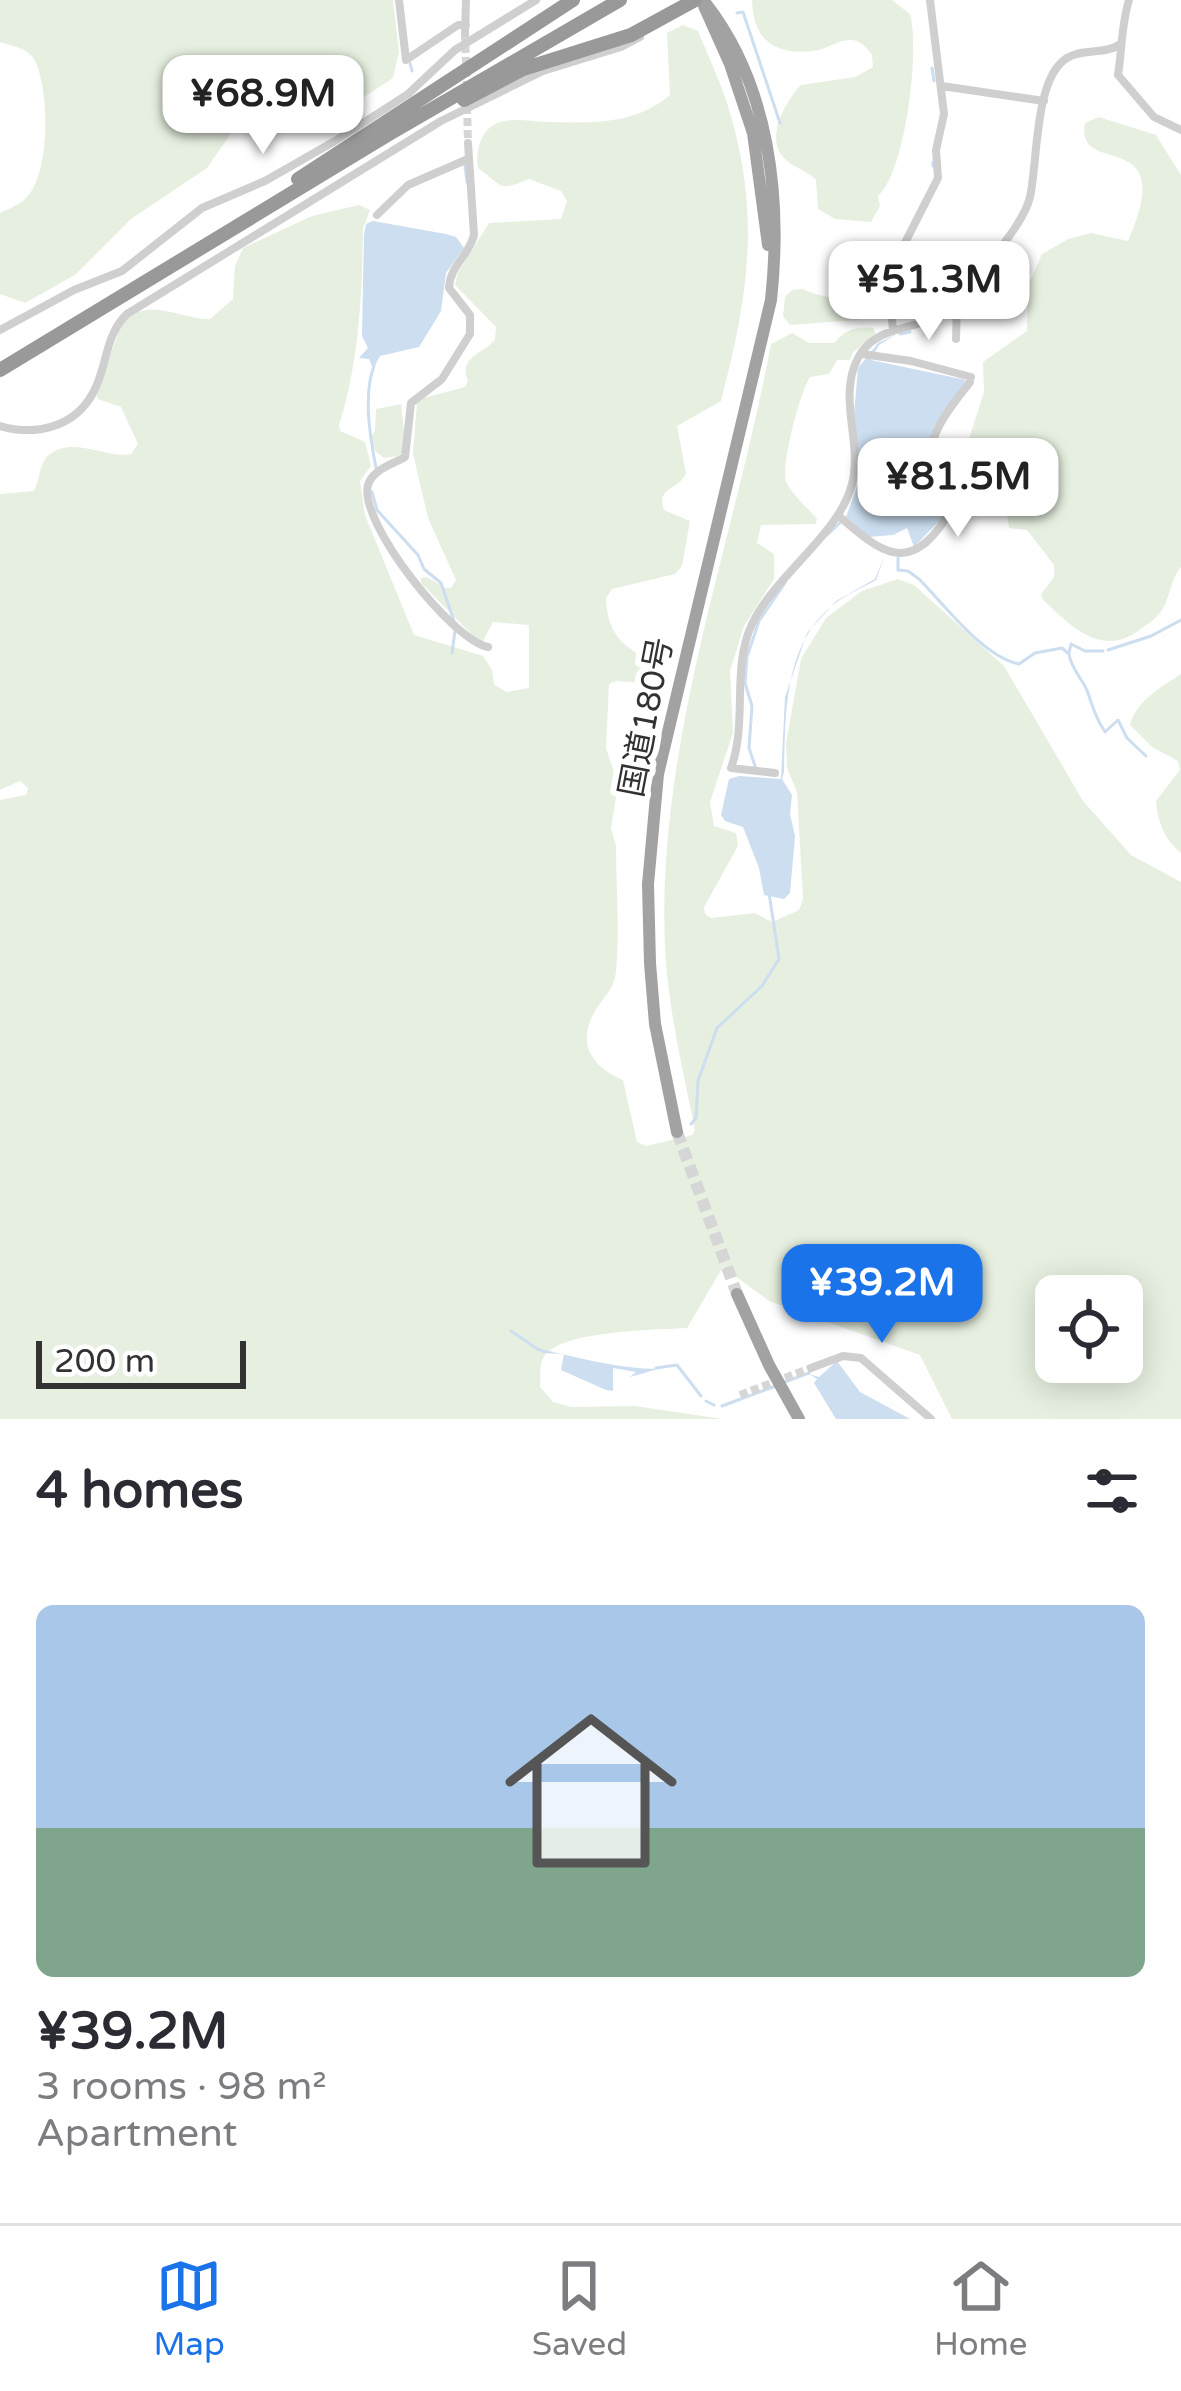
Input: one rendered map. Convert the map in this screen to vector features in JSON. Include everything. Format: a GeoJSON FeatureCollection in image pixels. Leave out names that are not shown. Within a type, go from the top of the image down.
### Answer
{"type":"FeatureCollection","features":[{"type":"Feature","properties":{"kind":"highway"},"geometry":{"type":"LineString","coordinates":[[212,242],[345,147],[573,0]]}},
{"type":"Feature","properties":{"kind":"highway"},"geometry":{"type":"LineString","coordinates":[[0,370],[620,0]]}},
{"type":"Feature","properties":{"kind":"highway"},"geometry":{"type":"LineString","coordinates":[[272,205],[523,69],[631,35],[699,0]]}},
{"type":"Feature","properties":{"kind":"highway","name":"国道180号"},"geometry":{"type":"LineString","coordinates":[[677,1132],[655,1024],[650,963],[648,884],[656,791],[671,708],[766,318],[776,235],[766,141],[720,21],[699,0]]}},
{"type":"Feature","properties":{"kind":"highway"},"geometry":{"type":"LineString","coordinates":[[737,1294],[799,1419]]}},
{"type":"Feature","properties":{"kind":"street"},"geometry":{"type":"LineString","coordinates":[[399,0],[406,59],[458,25],[466,29],[466,0]]}},
{"type":"Feature","properties":{"kind":"street"},"geometry":{"type":"LineString","coordinates":[[0,330],[74,290],[122,272],[202,208],[265,181],[335,141],[408,94],[455,50],[536,0]]}},
{"type":"Feature","properties":{"kind":"street"},"geometry":{"type":"LineString","coordinates":[[0,426],[28,432],[53,428],[85,405],[94,392],[109,339],[128,314],[441,121],[543,71],[621,47],[699,0]]}},
{"type":"Feature","properties":{"kind":"street"},"geometry":{"type":"LineString","coordinates":[[892,330],[888,276],[937,183],[936,150],[944,122],[930,0]]}},
{"type":"Feature","properties":{"kind":"street"},"geometry":{"type":"LineString","coordinates":[[1129,0],[1119,45],[1120,77],[1154,117],[1181,130]]}},
{"type":"Feature","properties":{"kind":"street"},"geometry":{"type":"LineString","coordinates":[[775,773],[730,768],[739,731],[745,644],[771,593],[839,516],[854,473],[849,413],[854,368],[892,330],[921,325],[957,305],[1028,203],[1044,101],[1053,74],[1064,61],[1119,45]]}},
{"type":"Feature","properties":{"kind":"street"},"geometry":{"type":"LineString","coordinates":[[942,86],[1044,101]]}},
{"type":"Feature","properties":{"kind":"street"},"geometry":{"type":"LineString","coordinates":[[468,143],[473,235],[450,274],[449,288],[470,315],[470,334],[442,379],[411,403],[405,457],[373,476],[367,491],[374,515],[415,586],[471,641],[488,647]]}},
{"type":"Feature","properties":{"kind":"street"},"geometry":{"type":"LineString","coordinates":[[377,214],[409,185],[468,160]]}},
{"type":"Feature","properties":{"kind":"street"},"geometry":{"type":"LineString","coordinates":[[956,339],[957,305]]}},
{"type":"Feature","properties":{"kind":"street"},"geometry":{"type":"LineString","coordinates":[[839,516],[877,548],[891,553],[911,553],[946,518],[931,462],[936,432],[970,380],[868,354]]}},
{"type":"Feature","properties":{"kind":"street"},"geometry":{"type":"LineString","coordinates":[[811,1368],[843,1356],[861,1358],[931,1419]]}},
{"type":"Feature","properties":{"kind":"green space"},"geometry":{"type":"Polygon","coordinates":[[[0,0],[393,0],[399,52],[393,78],[364,97],[318,72],[266,84],[256,106],[232,114],[236,126],[207,168],[131,219],[75,275],[25,303],[0,294],[0,213],[23,201],[34,187],[43,152],[45,110],[34,59],[0,42],[0,0]]]}},
{"type":"Feature","properties":{"kind":"green space"},"geometry":{"type":"Polygon","coordinates":[[[752,0],[892,0],[910,14],[912,80],[903,137],[871,222],[835,219],[818,209],[816,180],[783,157],[776,140],[784,110],[801,85],[855,77],[873,67],[872,55],[854,40],[813,51],[776,47],[756,25],[752,0]]]}},
{"type":"Feature","properties":{"kind":"green space"},"geometry":{"type":"Polygon","coordinates":[[[683,25],[698,31],[734,127],[746,198],[747,265],[721,401],[677,426],[686,473],[665,493],[662,503],[664,510],[690,521],[682,566],[675,574],[612,589],[606,598],[613,630],[625,645],[654,661],[654,675],[643,683],[609,684],[606,748],[618,785],[611,828],[616,846],[617,956],[613,983],[589,1025],[591,1054],[623,1080],[637,1142],[646,1146],[692,1135],[695,1130],[667,971],[665,871],[685,719],[701,643],[771,344],[792,333],[809,343],[834,343],[851,330],[873,328],[876,334],[850,360],[837,360],[829,374],[810,377],[797,412],[786,481],[817,519],[816,524],[761,525],[757,543],[774,554],[774,579],[744,626],[730,671],[733,733],[710,802],[714,826],[736,833],[738,846],[704,907],[705,914],[711,918],[755,913],[772,922],[799,910],[803,899],[797,792],[787,768],[786,743],[801,659],[826,618],[862,591],[898,579],[914,585],[1004,666],[1083,801],[1131,855],[1181,882],[1181,1419],[952,1419],[920,1355],[769,1301],[723,1267],[687,1328],[608,1333],[566,1342],[543,1359],[540,1387],[553,1402],[571,1407],[635,1406],[723,1419],[0,1419],[0,800],[26,795],[28,788],[20,781],[0,790],[0,494],[34,491],[44,462],[60,449],[131,454],[138,444],[121,407],[96,394],[122,323],[153,309],[210,319],[233,299],[235,266],[243,248],[312,216],[359,205],[370,210],[363,229],[355,353],[339,425],[340,431],[365,442],[371,466],[360,481],[365,515],[414,635],[483,656],[494,684],[506,692],[529,688],[529,625],[493,622],[483,641],[478,641],[421,583],[427,577],[451,588],[456,580],[428,518],[413,454],[417,403],[465,387],[469,361],[495,340],[496,327],[455,285],[458,272],[489,223],[561,219],[567,201],[561,191],[529,179],[502,186],[478,168],[484,135],[505,121],[627,117],[670,95],[667,33],[683,25]]]}},
{"type":"Feature","properties":{"kind":"green space"},"geometry":{"type":"Polygon","coordinates":[[[1099,117],[1156,135],[1181,175],[1181,567],[1157,616],[1113,641],[1088,636],[1043,600],[1041,594],[1054,577],[1054,565],[1027,530],[1009,528],[1007,514],[1026,490],[1022,461],[1000,446],[988,444],[975,450],[967,445],[984,392],[983,362],[1027,331],[1028,286],[1042,254],[1091,233],[1128,241],[1141,204],[1142,180],[1134,166],[1094,149],[1086,140],[1085,123],[1099,117]]]}},
{"type":"Feature","properties":{"kind":"green space"},"geometry":{"type":"Polygon","coordinates":[[[803,289],[868,306],[868,315],[790,325],[783,316],[785,297],[803,289]]]}},
{"type":"Feature","properties":{"kind":"green space"},"geometry":{"type":"Polygon","coordinates":[[[401,404],[406,450],[384,458],[375,451],[371,436],[376,409],[401,404]]]}},
{"type":"Feature","properties":{"kind":"green space"},"geometry":{"type":"Polygon","coordinates":[[[1181,674],[1181,853],[1163,830],[1156,801],[1180,770],[1178,761],[1152,747],[1130,725],[1144,702],[1181,674]]]}},
{"type":"Feature","properties":{"kind":"water"},"geometry":{"type":"Polygon","coordinates":[[[373,221],[446,234],[456,237],[464,248],[446,273],[441,311],[419,347],[380,356],[373,369],[369,359],[359,358],[368,348],[362,336],[364,235],[366,224],[373,221]]]}},
{"type":"Feature","properties":{"kind":"water"},"geometry":{"type":"Polygon","coordinates":[[[897,334],[879,345],[871,360],[966,380],[934,427],[927,457],[942,518],[914,547],[907,528],[869,537],[846,517],[860,478],[854,415],[858,368],[878,343],[897,334]]]}},
{"type":"Feature","properties":{"kind":"water"},"geometry":{"type":"Polygon","coordinates":[[[791,679],[782,779],[792,795],[795,836],[790,893],[784,899],[764,895],[743,827],[721,815],[729,779],[781,779],[785,697],[791,679]]]}},
{"type":"Feature","properties":{"kind":"water"},"geometry":{"type":"Polygon","coordinates":[[[564,1355],[658,1369],[630,1377],[636,1372],[613,1368],[613,1391],[606,1390],[561,1370],[564,1355]]]}},
{"type":"Feature","properties":{"kind":"water"},"geometry":{"type":"Polygon","coordinates":[[[837,1361],[860,1392],[910,1419],[836,1419],[814,1383],[817,1379],[809,1374],[819,1377],[837,1361]]]}},
{"type":"Feature","properties":{"kind":"waterway"},"geometry":{"type":"LineString","coordinates":[[737,13],[743,12],[780,123]]}},
{"type":"Feature","properties":{"kind":"waterway"},"geometry":{"type":"LineString","coordinates":[[410,63],[412,71]]}},
{"type":"Feature","properties":{"kind":"waterway"},"geometry":{"type":"LineString","coordinates":[[932,68],[934,81]]}},
{"type":"Feature","properties":{"kind":"waterway"},"geometry":{"type":"LineString","coordinates":[[465,166],[467,182]]}},
{"type":"Feature","properties":{"kind":"waterway"},"geometry":{"type":"LineString","coordinates":[[890,257],[894,252]]}},
{"type":"Feature","properties":{"kind":"waterway"},"geometry":{"type":"LineString","coordinates":[[900,334],[910,332]]}},
{"type":"Feature","properties":{"kind":"waterway"},"geometry":{"type":"LineString","coordinates":[[374,366],[368,403],[376,468]]}},
{"type":"Feature","properties":{"kind":"waterway"},"geometry":{"type":"LineString","coordinates":[[372,492],[377,510],[441,583],[454,621]]}},
{"type":"Feature","properties":{"kind":"waterway"},"geometry":{"type":"LineString","coordinates":[[827,535],[842,521]]}},
{"type":"Feature","properties":{"kind":"waterway"},"geometry":{"type":"LineString","coordinates":[[898,558],[898,570],[919,579],[978,641],[1006,660],[1019,664],[1035,653],[1062,648],[1069,654]]}},
{"type":"Feature","properties":{"kind":"waterway"},"geometry":{"type":"LineString","coordinates":[[756,769],[749,748],[752,706],[745,683],[747,657],[759,621],[785,583]]}},
{"type":"Feature","properties":{"kind":"waterway"},"geometry":{"type":"LineString","coordinates":[[1108,650],[1181,620]]}},
{"type":"Feature","properties":{"kind":"waterway"},"geometry":{"type":"LineString","coordinates":[[452,653],[455,631]]}},
{"type":"Feature","properties":{"kind":"waterway"},"geometry":{"type":"LineString","coordinates":[[1069,653],[1071,644],[1085,651],[1103,651]]}},
{"type":"Feature","properties":{"kind":"waterway"},"geometry":{"type":"LineString","coordinates":[[1069,654],[1105,732],[1118,720],[1127,738],[1146,756]]}},
{"type":"Feature","properties":{"kind":"waterway"},"geometry":{"type":"LineString","coordinates":[[691,1124],[696,1118],[698,1081],[717,1028],[762,986],[779,959],[769,893]]}},
{"type":"Feature","properties":{"kind":"waterway"},"geometry":{"type":"LineString","coordinates":[[511,1331],[539,1350]]}},
{"type":"Feature","properties":{"kind":"waterway"},"geometry":{"type":"LineString","coordinates":[[656,1368],[677,1365],[701,1396]]}},
{"type":"Feature","properties":{"kind":"waterway"},"geometry":{"type":"LineString","coordinates":[[785,1382],[809,1373]]}},
{"type":"Feature","properties":{"kind":"waterway"},"geometry":{"type":"LineString","coordinates":[[722,1406],[776,1386]]}},
{"type":"Feature","properties":{"kind":"waterway"},"geometry":{"type":"LineString","coordinates":[[706,1401],[714,1405]]}},
{"type":"Feature","properties":{"kind":"tunnel"},"geometry":{"type":"LineString","coordinates":[[465,33],[467,91]]}},
{"type":"Feature","properties":{"kind":"tunnel"},"geometry":{"type":"LineString","coordinates":[[467,106],[468,143]]}},
{"type":"Feature","properties":{"kind":"tunnel"},"geometry":{"type":"LineString","coordinates":[[677,1132],[737,1294]]}},
{"type":"Feature","properties":{"kind":"tunnel"},"geometry":{"type":"LineString","coordinates":[[740,1395],[811,1368]]}}]}
